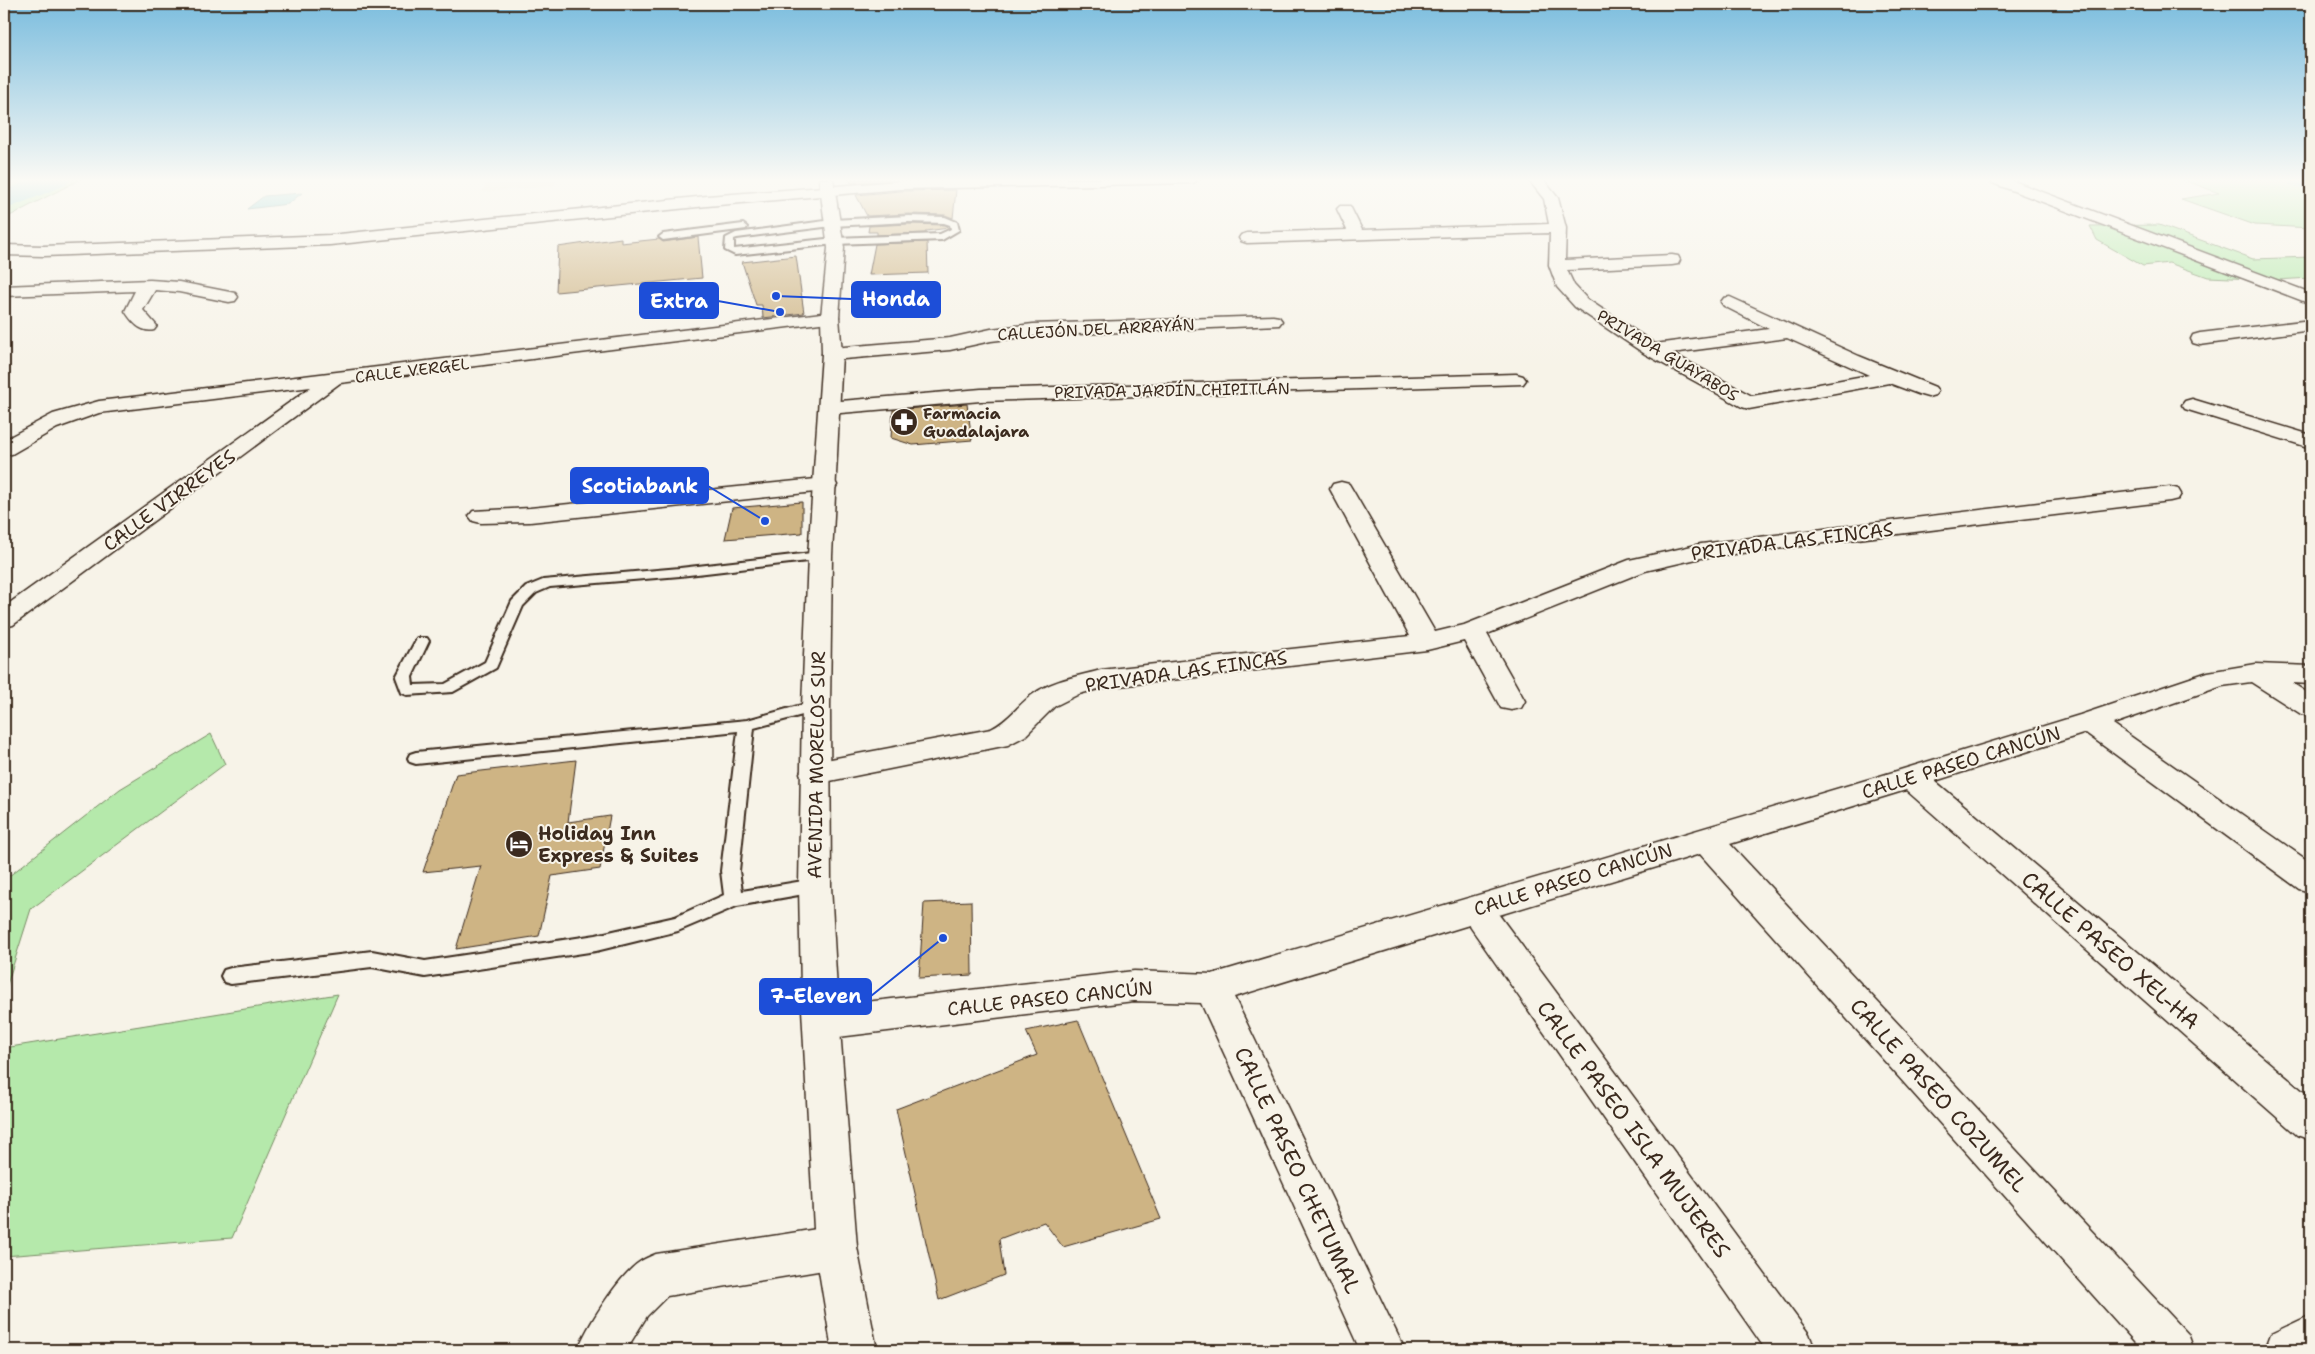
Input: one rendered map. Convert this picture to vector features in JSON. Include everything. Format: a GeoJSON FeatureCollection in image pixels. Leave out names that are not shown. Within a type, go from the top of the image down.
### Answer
{"type":"FeatureCollection","features":[{"type":"Feature","properties":{"kind":"street"},"geometry":{"type":"LineString","coordinates":[[4,250],[44,251],[273,242]]}},
{"type":"Feature","properties":{"kind":"street","name":"AVENIDA MORELOS SUR"},"geometry":{"type":"LineString","coordinates":[[830,242],[832,354],[826,485],[820,556],[816,706],[815,886],[836,1247],[856,1350]]}},
{"type":"Feature","properties":{"kind":"street","name":"PRIVADA GUAYABOS"},"geometry":{"type":"LineString","coordinates":[[1558,242],[1557,265],[1566,287],[1580,303],[1652,350],[1749,403],[1890,377]]}},
{"type":"Feature","properties":{"kind":"street"},"geometry":{"type":"LineString","coordinates":[[2161,242],[2311,299]]}},
{"type":"Feature","properties":{"kind":"street"},"geometry":{"type":"LineString","coordinates":[[19,266],[44,251]]}},
{"type":"Feature","properties":{"kind":"street"},"geometry":{"type":"LineString","coordinates":[[1557,265],[1672,260]]}},
{"type":"Feature","properties":{"kind":"street"},"geometry":{"type":"LineString","coordinates":[[4,291],[150,285],[178,287],[229,297]]}},
{"type":"Feature","properties":{"kind":"street"},"geometry":{"type":"LineString","coordinates":[[148,326],[134,311],[142,294],[150,285]]}},
{"type":"Feature","properties":{"kind":"street"},"geometry":{"type":"LineString","coordinates":[[1730,302],[1788,332],[1890,377],[1928,391]]}},
{"type":"Feature","properties":{"kind":"street","name":"CALLE VERGEL"},"geometry":{"type":"LineString","coordinates":[[4,449],[51,421],[76,412],[109,406],[333,380],[830,317]]}},
{"type":"Feature","properties":{"kind":"street","name":"CALLEJÓN DEL ARRAYÁN"},"geometry":{"type":"LineString","coordinates":[[832,354],[950,344],[991,335],[1033,330],[1273,321]]}},
{"type":"Feature","properties":{"kind":"street"},"geometry":{"type":"LineString","coordinates":[[2200,339],[2311,325]]}},
{"type":"Feature","properties":{"kind":"street"},"geometry":{"type":"LineString","coordinates":[[1652,350],[1788,332]]}},
{"type":"Feature","properties":{"kind":"street","name":"CALLE VIRREYES"},"geometry":{"type":"LineString","coordinates":[[4,619],[333,380]]}},
{"type":"Feature","properties":{"kind":"street","name":"PRIVADA JARDÍN CHIPITLÁN"},"geometry":{"type":"LineString","coordinates":[[829,408],[981,395],[1516,380]]}},
{"type":"Feature","properties":{"kind":"street"},"geometry":{"type":"LineString","coordinates":[[2192,405],[2311,442]]}},
{"type":"Feature","properties":{"kind":"street"},"geometry":{"type":"LineString","coordinates":[[481,516],[530,515],[826,485]]}},
{"type":"Feature","properties":{"kind":"street"},"geometry":{"type":"LineString","coordinates":[[1341,488],[1427,642]]}},
{"type":"Feature","properties":{"kind":"street","name":"PRIVADA LAS FINCAS"},"geometry":{"type":"LineString","coordinates":[[815,773],[998,738],[1016,729],[1045,699],[1069,688],[1101,679],[1427,642],[1472,632],[1638,564],[1700,551],[2170,494]]}},
{"type":"Feature","properties":{"kind":"street"},"geometry":{"type":"LineString","coordinates":[[1472,632],[1511,701]]}},
{"type":"Feature","properties":{"kind":"street"},"geometry":{"type":"LineString","coordinates":[[2256,673],[2311,707]]}},
{"type":"Feature","properties":{"kind":"street","name":"CALLE PASEO CANCÚN"},"geometry":{"type":"LineString","coordinates":[[822,1023],[1134,986],[1212,989],[1910,778],[2090,722],[2218,678],[2256,673],[2311,675]]}},
{"type":"Feature","properties":{"kind":"street"},"geometry":{"type":"LineString","coordinates":[[2090,722],[2311,880]]}},
{"type":"Feature","properties":{"kind":"street","name":"CALLE PASEO XEL-HA"},"geometry":{"type":"LineString","coordinates":[[1910,778],[2311,1122]]}},
{"type":"Feature","properties":{"kind":"street","name":"CALLE PASEO COZUMEL"},"geometry":{"type":"LineString","coordinates":[[1706,839],[2172,1350]]}},
{"type":"Feature","properties":{"kind":"street","name":"CALLE PASEO ISLA MUJERES"},"geometry":{"type":"LineString","coordinates":[[1476,908],[1793,1350]]}},
{"type":"Feature","properties":{"kind":"street","name":"CALLE PASEO CHETUMAL"},"geometry":{"type":"LineString","coordinates":[[1212,989],[1383,1350]]}},
{"type":"Feature","properties":{"kind":"street"},"geometry":{"type":"LineString","coordinates":[[600,1350],[632,1301],[656,1276],[836,1247]]}},
{"type":"Feature","properties":{"kind":"street"},"geometry":{"type":"LineString","coordinates":[[2287,1350],[2311,1337]]}},
{"type":"Feature","properties":{"kind":"lane"},"geometry":{"type":"LineString","coordinates":[[730,242],[729,250],[735,252],[757,242]]}},
{"type":"Feature","properties":{"kind":"lane"},"geometry":{"type":"LineString","coordinates":[[422,641],[404,677],[407,690],[448,688],[491,665],[517,604],[531,590],[548,583],[680,572],[820,556]]}},
{"type":"Feature","properties":{"kind":"lane"},"geometry":{"type":"LineString","coordinates":[[416,758],[747,725],[816,706]]}},
{"type":"Feature","properties":{"kind":"lane"},"geometry":{"type":"LineString","coordinates":[[734,899],[730,871],[747,725]]}},
{"type":"Feature","properties":{"kind":"lane"},"geometry":{"type":"LineString","coordinates":[[231,976],[372,959],[425,969],[596,944],[678,924],[734,899],[815,886]]}},
{"type":"Feature","properties":{"kind":"green space"},"geometry":{"type":"Polygon","coordinates":[[[2101,242],[2207,242],[2253,259],[2311,257],[2311,278],[2276,280],[2208,277],[2169,263],[2143,266],[2101,242]]]}},
{"type":"Feature","properties":{"kind":"green space"},"geometry":{"type":"Polygon","coordinates":[[[211,734],[225,764],[31,909],[4,994],[4,880],[120,789],[211,734]]]}},
{"type":"Feature","properties":{"kind":"green space"},"geometry":{"type":"Polygon","coordinates":[[[338,994],[232,1238],[4,1256],[4,1048],[338,994]]]}},
{"type":"Feature","properties":{"kind":"building"},"geometry":{"type":"Polygon","coordinates":[[[592,242],[699,242],[702,278],[556,292],[558,247],[592,242]]]}},
{"type":"Feature","properties":{"kind":"building"},"geometry":{"type":"Polygon","coordinates":[[[927,242],[928,273],[869,275],[875,244],[927,242]]]}},
{"type":"Feature","properties":{"kind":"building"},"geometry":{"type":"Polygon","coordinates":[[[796,256],[804,313],[763,318],[762,305],[756,305],[742,262],[796,256]]]}},
{"type":"Feature","properties":{"kind":"building"},"geometry":{"type":"Polygon","coordinates":[[[967,404],[972,440],[913,445],[891,438],[893,410],[967,404]]]}},
{"type":"Feature","properties":{"kind":"building"},"geometry":{"type":"Polygon","coordinates":[[[802,502],[802,533],[725,539],[732,508],[802,502]]]}},
{"type":"Feature","properties":{"kind":"building","name":"Holiday Inn Express & Suites"},"geometry":{"type":"Polygon","coordinates":[[[576,760],[568,822],[610,816],[600,869],[552,876],[539,936],[456,949],[481,866],[423,872],[456,774],[576,760]]]}},
{"type":"Feature","properties":{"kind":"building"},"geometry":{"type":"Polygon","coordinates":[[[971,901],[972,975],[919,978],[924,903],[971,901]]]}},
{"type":"Feature","properties":{"kind":"building"},"geometry":{"type":"Polygon","coordinates":[[[1078,1020],[1161,1219],[1063,1247],[1044,1222],[999,1239],[1004,1275],[939,1300],[896,1109],[1037,1055],[1026,1031],[1078,1020]]]}},
{"type":"Feature","properties":{"kind":"place","name":"Honda"},"geometry":{"type":"Point","coordinates":[776,296]}},
{"type":"Feature","properties":{"kind":"place","name":"Extra"},"geometry":{"type":"Point","coordinates":[780,312]}},
{"type":"Feature","properties":{"kind":"place","name":"Farmacia Guadalajara"},"geometry":{"type":"Point","coordinates":[904,422]}},
{"type":"Feature","properties":{"kind":"place","name":"Scotiabank"},"geometry":{"type":"Point","coordinates":[765,521]}},
{"type":"Feature","properties":{"kind":"place","name":"Holiday Inn Express & Suites"},"geometry":{"type":"Point","coordinates":[519,844]}},
{"type":"Feature","properties":{"kind":"place","name":"7-Eleven"},"geometry":{"type":"Point","coordinates":[943,938]}}]}
